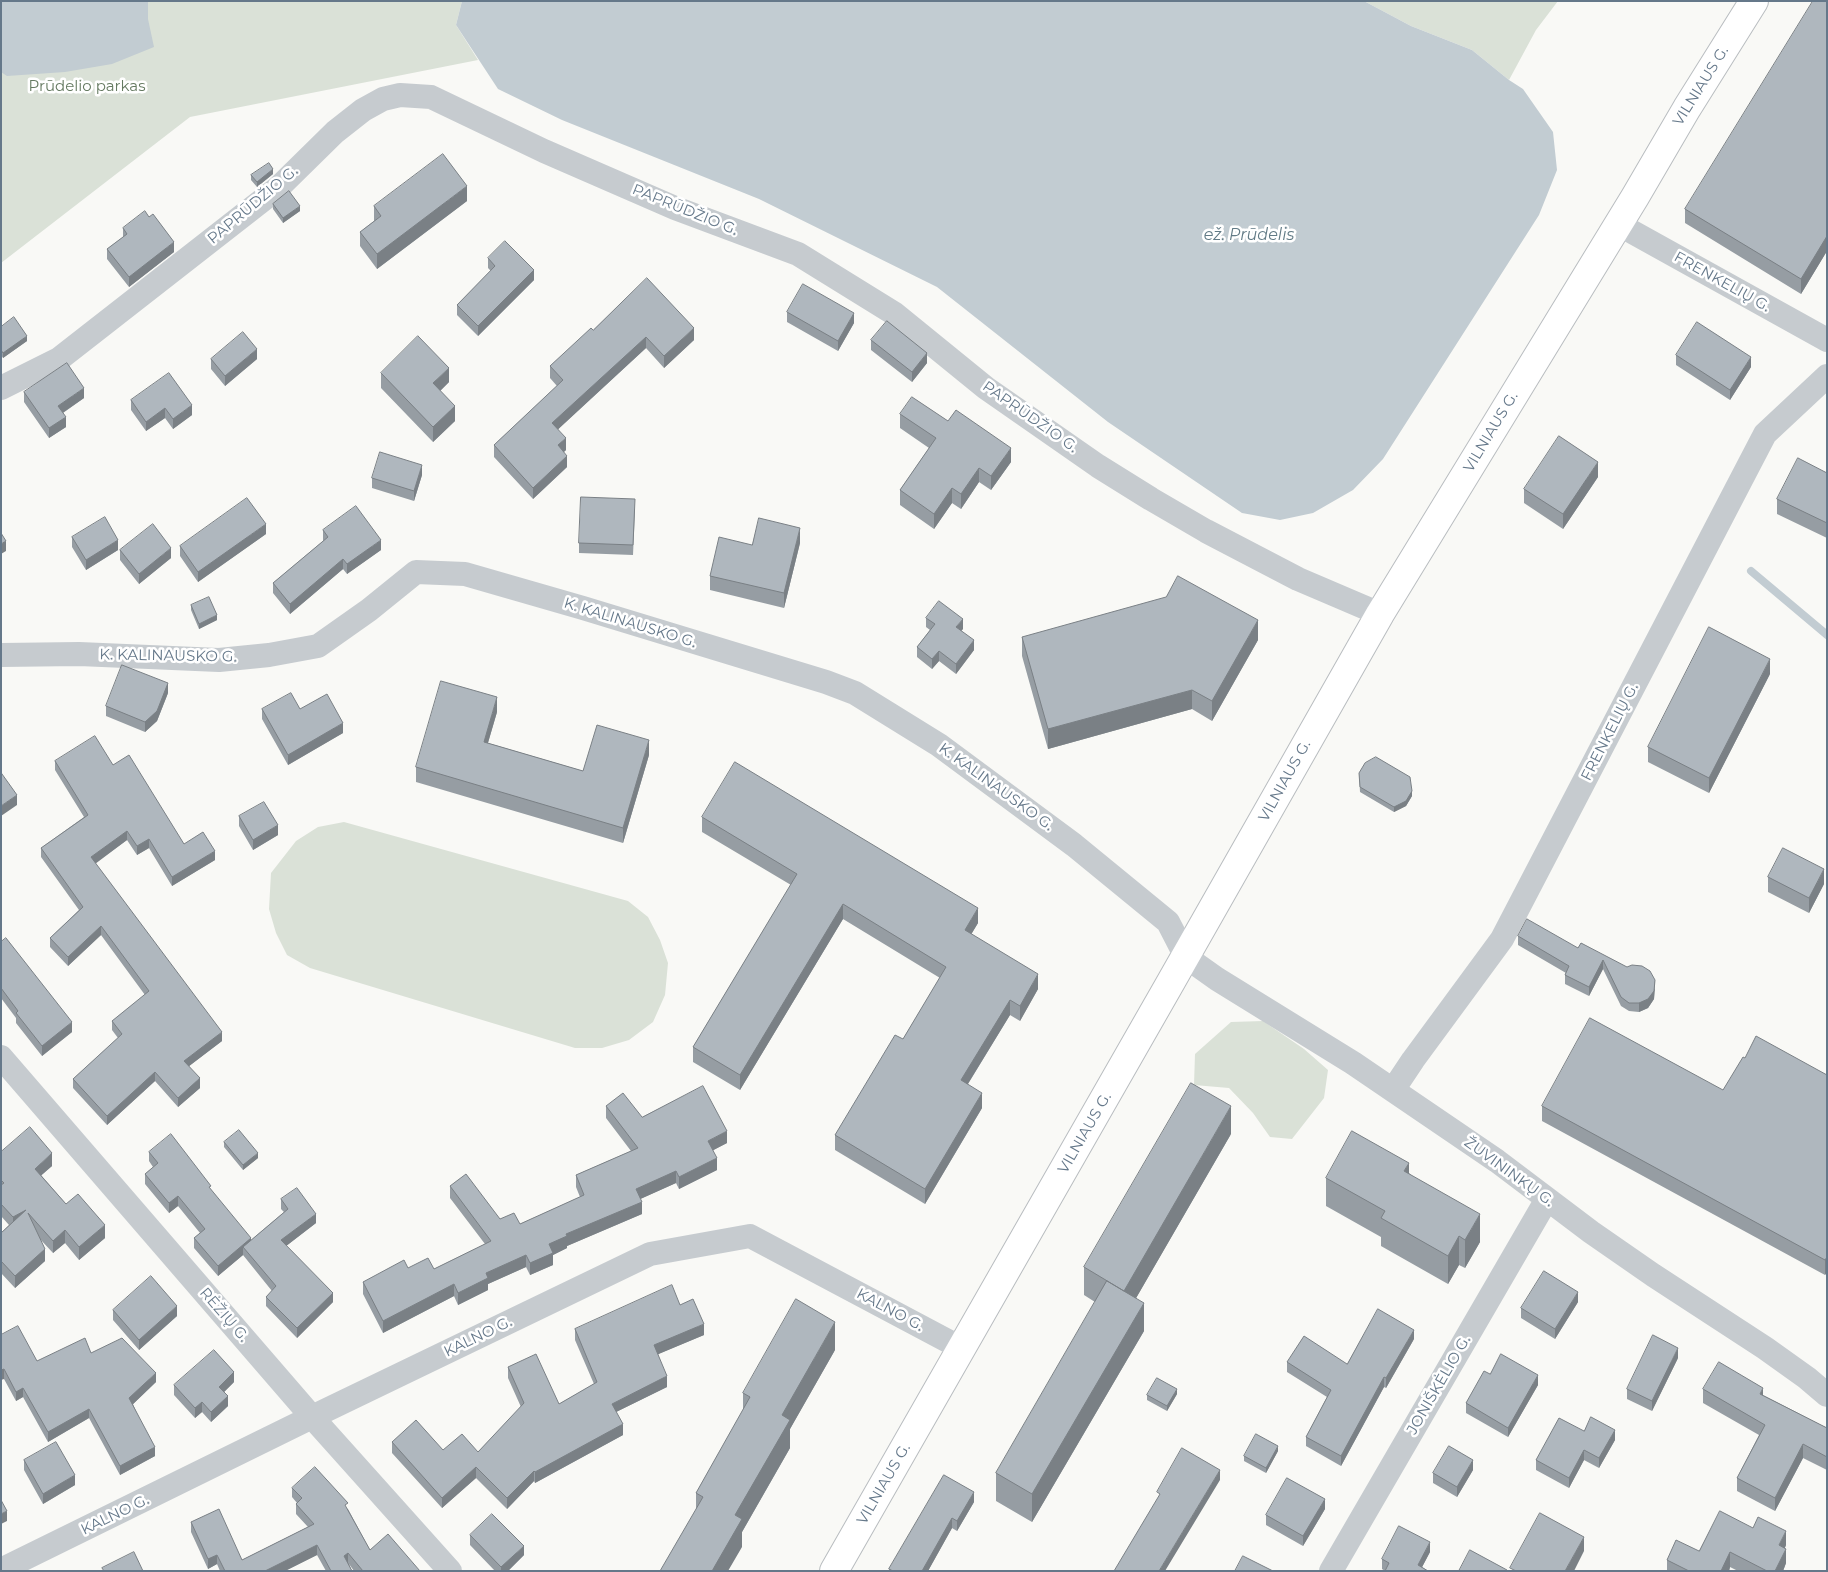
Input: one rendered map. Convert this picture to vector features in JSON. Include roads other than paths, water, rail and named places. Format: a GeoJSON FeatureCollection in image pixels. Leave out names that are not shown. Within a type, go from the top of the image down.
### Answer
{"type":"FeatureCollection","features":[{"type":"Feature","properties":{"kind":"highway","name":"VILNIAUS G."},"geometry":{"type":"LineString","coordinates":[[834,1571],[1380,614],[1754,1]]}},
{"type":"Feature","properties":{"kind":"street","name":"PAPRŪDŽIO G."},"geometry":{"type":"LineString","coordinates":[[1,388],[59,359],[278,188],[335,132],[363,110],[383,99],[400,95],[431,97],[544,151],[674,208],[798,254],[895,314],[986,388],[1098,466],[1151,499],[1206,531],[1298,579],[1380,614]]}},
{"type":"Feature","properties":{"kind":"street","name":"FRENKELIŲ G."},"geometry":{"type":"LineString","coordinates":[[1618,224],[1827,340]]}},
{"type":"Feature","properties":{"kind":"street","name":"FRENKELIŲ G."},"geometry":{"type":"LineString","coordinates":[[1393,1090],[1502,939],[1765,434],[1827,376]]}},
{"type":"Feature","properties":{"kind":"street","name":"K. KALINAUSKO G."},"geometry":{"type":"LineString","coordinates":[[1,655],[78,654],[219,660],[269,655],[318,646],[369,610],[416,572],[465,574],[826,682],[855,693],[939,745],[1074,845],[1168,922],[1186,956]]}},
{"type":"Feature","properties":{"kind":"street","name":"ŽUVININKŲ G."},"geometry":{"type":"LineString","coordinates":[[1186,956],[1217,978],[1353,1063],[1497,1161],[1653,1275],[1765,1348],[1827,1395]]}},
{"type":"Feature","properties":{"kind":"street","name":"RĖŽIŲ G."},"geometry":{"type":"LineString","coordinates":[[1,1057],[312,1417],[450,1571]]}},
{"type":"Feature","properties":{"kind":"street","name":"JONIŠKĖLIO G."},"geometry":{"type":"LineString","coordinates":[[1331,1571],[1548,1200]]}},
{"type":"Feature","properties":{"kind":"street","name":"KALNO G."},"geometry":{"type":"LineString","coordinates":[[1,1570],[650,1254],[750,1236],[961,1348]]}},
{"type":"Feature","properties":{"kind":"water"},"geometry":{"type":"Polygon","coordinates":[[[1,1],[148,1],[148,19],[154,47],[112,64],[65,72],[7,76],[1,72],[1,1]]]}},
{"type":"Feature","properties":{"kind":"water","name":"ež. Prūdelis"},"geometry":{"type":"Polygon","coordinates":[[[462,1],[1364,1],[1411,26],[1472,50],[1523,89],[1553,132],[1557,170],[1539,215],[1383,459],[1353,490],[1313,513],[1280,520],[1242,513],[1108,422],[937,287],[759,199],[562,120],[498,89],[456,25],[462,1]]]}},
{"type":"Feature","properties":{"kind":"waterway"},"geometry":{"type":"LineString","coordinates":[[1751,571],[1827,635]]}},
{"type":"Feature","properties":{"kind":"park label","name":"Prūdelio parkas"},"geometry":{"type":"Point","coordinates":[87,87]}}]}
